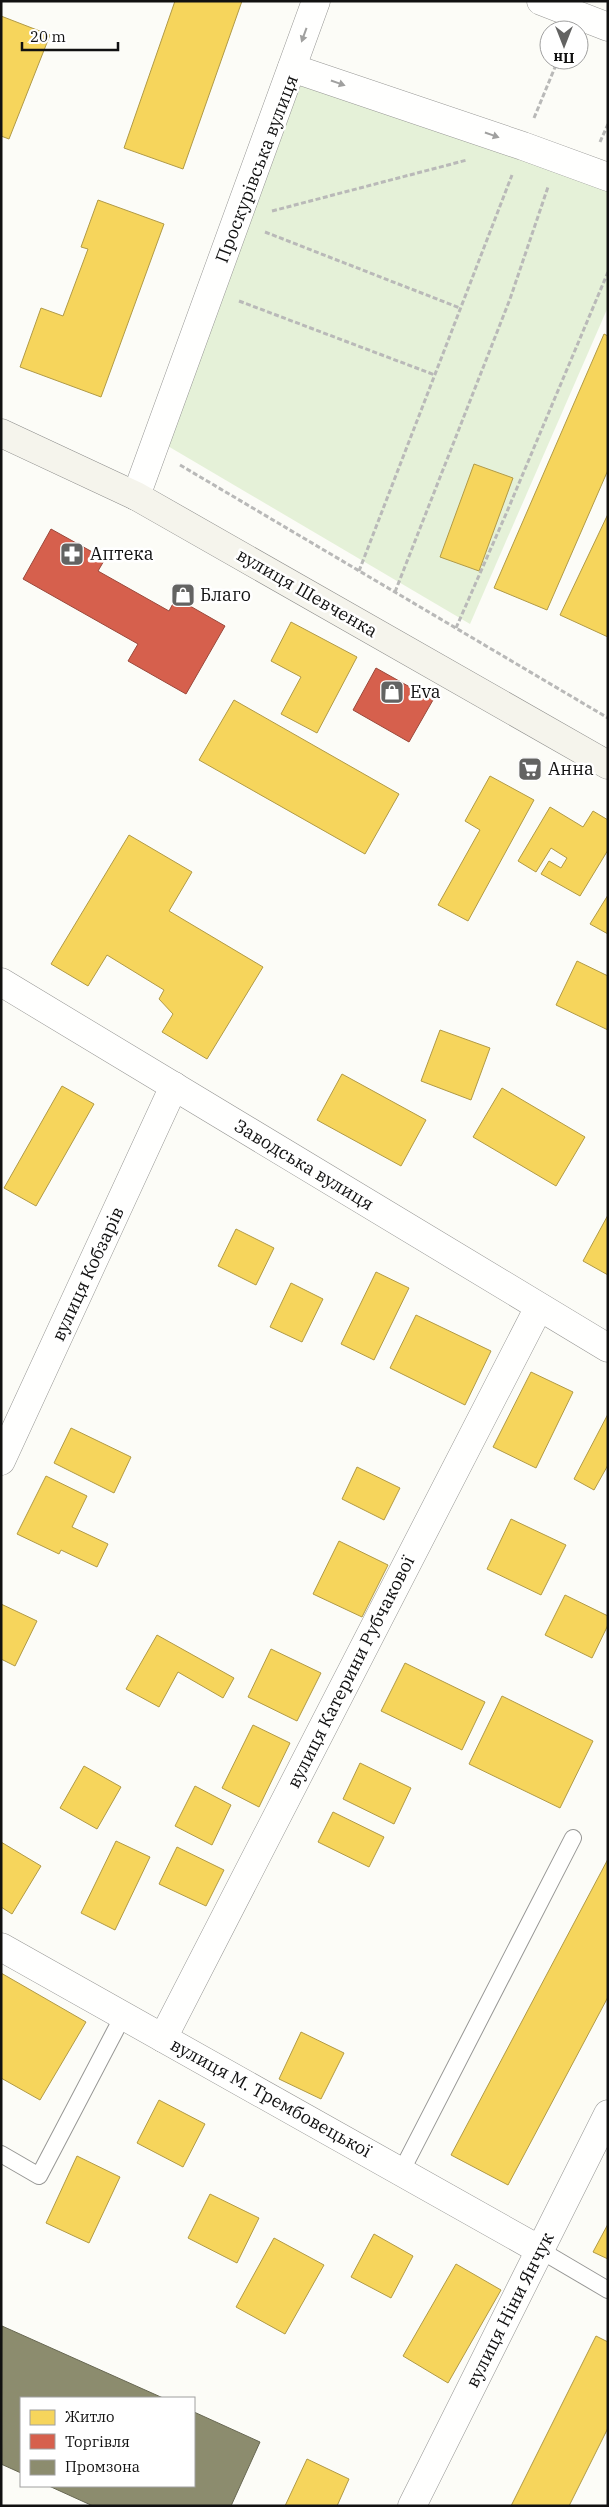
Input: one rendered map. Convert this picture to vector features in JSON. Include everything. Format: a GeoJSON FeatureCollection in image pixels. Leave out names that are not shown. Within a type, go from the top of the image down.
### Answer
{"type":"FeatureCollection","features":[{"type":"Feature","properties":{"kind":"street"},"geometry":{"type":"LineString","coordinates":[[292,68],[316,1]]}},
{"type":"Feature","properties":{"kind":"street"},"geometry":{"type":"LineString","coordinates":[[541,1],[608,27]]}},
{"type":"Feature","properties":{"kind":"street","name":"Проскурівська вулиця"},"geometry":{"type":"LineString","coordinates":[[136,496],[292,68],[558,158],[608,177]]}},
{"type":"Feature","properties":{"kind":"street","name":"вулиця Шевченка"},"geometry":{"type":"LineString","coordinates":[[1,433],[136,496],[608,765]]}},
{"type":"Feature","properties":{"kind":"street","name":"Заводська вулиця"},"geometry":{"type":"LineString","coordinates":[[1,982],[608,1348]]}},
{"type":"Feature","properties":{"kind":"street","name":"вулиця Кобзарів"},"geometry":{"type":"LineString","coordinates":[[1,1461],[174,1086]]}},
{"type":"Feature","properties":{"kind":"street","name":"вулиця Катерини Рубчакової"},"geometry":{"type":"LineString","coordinates":[[163,2038],[539,1306]]}},
{"type":"Feature","properties":{"kind":"street","name":"вулиця М. Трембовецької"},"geometry":{"type":"LineString","coordinates":[[1,1947],[540,2250]]}},
{"type":"Feature","properties":{"kind":"street","name":"вулиця Ніни Янчук"},"geometry":{"type":"LineString","coordinates":[[412,2506],[608,2114]]}},
{"type":"Feature","properties":{"kind":"lane"},"geometry":{"type":"LineString","coordinates":[[401,2172],[573,1838]]}},
{"type":"Feature","properties":{"kind":"lane"},"geometry":{"type":"LineString","coordinates":[[1,2154],[39,2176],[123,2016]]}},
{"type":"Feature","properties":{"kind":"lane"},"geometry":{"type":"LineString","coordinates":[[540,2250],[608,2290]]}},
{"type":"Feature","properties":{"kind":"path"},"geometry":{"type":"LineString","coordinates":[[359,571],[554,70]]}},
{"type":"Feature","properties":{"kind":"path"},"geometry":{"type":"LineString","coordinates":[[236,220],[475,158]]}},
{"type":"Feature","properties":{"kind":"path"},"geometry":{"type":"LineString","coordinates":[[395,592],[510,299],[558,158]]}},
{"type":"Feature","properties":{"kind":"path"},"geometry":{"type":"LineString","coordinates":[[236,220],[460,308]]}},
{"type":"Feature","properties":{"kind":"path"},"geometry":{"type":"LineString","coordinates":[[456,628],[608,272]]}},
{"type":"Feature","properties":{"kind":"path"},"geometry":{"type":"LineString","coordinates":[[211,290],[435,375]]}},
{"type":"Feature","properties":{"kind":"path"},"geometry":{"type":"LineString","coordinates":[[153,449],[608,718]]}},
{"type":"Feature","properties":{"kind":"green space"},"geometry":{"type":"Polygon","coordinates":[[[292,68],[608,177],[608,307],[470,624],[161,442],[292,68]]]}},
{"type":"Feature","properties":{"kind":"building: Житло"},"geometry":{"type":"Polygon","coordinates":[[[175,1],[242,1],[183,169],[124,148],[175,1]]]}},
{"type":"Feature","properties":{"kind":"building: Житло"},"geometry":{"type":"Polygon","coordinates":[[[1,16],[50,35],[9,139],[1,136],[1,16]]]}},
{"type":"Feature","properties":{"kind":"building: Житло"},"geometry":{"type":"Polygon","coordinates":[[[98,200],[164,224],[101,397],[20,367],[41,308],[63,316],[88,249],[81,247],[98,200]]]}},
{"type":"Feature","properties":{"kind":"building: Житло"},"geometry":{"type":"Polygon","coordinates":[[[604,334],[608,336],[608,470],[547,610],[494,588],[604,334]]]}},
{"type":"Feature","properties":{"kind":"building: Житло"},"geometry":{"type":"Polygon","coordinates":[[[474,464],[513,478],[479,571],[440,557],[474,464]]]}},
{"type":"Feature","properties":{"kind":"building: Житло"},"geometry":{"type":"Polygon","coordinates":[[[608,514],[608,637],[560,615],[608,514]]]}},
{"type":"Feature","properties":{"kind":"building: Житло"},"geometry":{"type":"Polygon","coordinates":[[[291,622],[357,657],[317,733],[281,714],[301,677],[271,661],[291,622]]]}},
{"type":"Feature","properties":{"kind":"building: Житло"},"geometry":{"type":"Polygon","coordinates":[[[234,700],[399,794],[365,854],[199,760],[234,700]]]}},
{"type":"Feature","properties":{"kind":"building: Житло"},"geometry":{"type":"Polygon","coordinates":[[[490,776],[534,800],[468,921],[438,905],[480,830],[465,821],[490,776]]]}},
{"type":"Feature","properties":{"kind":"building: Житло"},"geometry":{"type":"Polygon","coordinates":[[[550,807],[583,827],[593,811],[608,820],[608,850],[580,896],[541,874],[549,861],[561,868],[567,858],[551,848],[536,872],[518,861],[550,807]]]}},
{"type":"Feature","properties":{"kind":"building: Житло"},"geometry":{"type":"Polygon","coordinates":[[[129,835],[192,872],[169,911],[263,967],[207,1059],[162,1032],[173,1014],[159,999],[164,990],[107,955],[88,986],[51,964],[129,835]]]}},
{"type":"Feature","properties":{"kind":"building: Житло"},"geometry":{"type":"Polygon","coordinates":[[[608,895],[608,934],[590,924],[608,895]]]}},
{"type":"Feature","properties":{"kind":"building: Житло"},"geometry":{"type":"Polygon","coordinates":[[[577,961],[608,976],[608,1030],[556,1005],[577,961]]]}},
{"type":"Feature","properties":{"kind":"building: Житло"},"geometry":{"type":"Polygon","coordinates":[[[440,1030],[490,1048],[471,1100],[421,1081],[440,1030]]]}},
{"type":"Feature","properties":{"kind":"building: Житло"},"geometry":{"type":"Polygon","coordinates":[[[342,1074],[426,1120],[401,1166],[317,1120],[342,1074]]]}},
{"type":"Feature","properties":{"kind":"building: Житло"},"geometry":{"type":"Polygon","coordinates":[[[62,1086],[94,1104],[36,1206],[4,1188],[62,1086]]]}},
{"type":"Feature","properties":{"kind":"building: Житло"},"geometry":{"type":"Polygon","coordinates":[[[502,1088],[585,1137],[556,1186],[473,1137],[502,1088]]]}},
{"type":"Feature","properties":{"kind":"building: Житло"},"geometry":{"type":"Polygon","coordinates":[[[608,1215],[608,1275],[583,1261],[608,1215]]]}},
{"type":"Feature","properties":{"kind":"building: Житло"},"geometry":{"type":"Polygon","coordinates":[[[236,1229],[274,1248],[256,1285],[218,1266],[236,1229]]]}},
{"type":"Feature","properties":{"kind":"building: Житло"},"geometry":{"type":"Polygon","coordinates":[[[376,1272],[409,1288],[374,1360],[341,1344],[376,1272]]]}},
{"type":"Feature","properties":{"kind":"building: Житло"},"geometry":{"type":"Polygon","coordinates":[[[291,1283],[323,1299],[302,1342],[270,1327],[291,1283]]]}},
{"type":"Feature","properties":{"kind":"building: Житло"},"geometry":{"type":"Polygon","coordinates":[[[416,1315],[491,1351],[465,1405],[390,1368],[416,1315]]]}},
{"type":"Feature","properties":{"kind":"building: Житло"},"geometry":{"type":"Polygon","coordinates":[[[531,1372],[573,1392],[536,1468],[493,1447],[531,1372]]]}},
{"type":"Feature","properties":{"kind":"building: Житло"},"geometry":{"type":"Polygon","coordinates":[[[608,1414],[608,1465],[594,1490],[574,1479],[608,1414]]]}},
{"type":"Feature","properties":{"kind":"building: Житло"},"geometry":{"type":"Polygon","coordinates":[[[71,1428],[131,1457],[114,1493],[54,1463],[71,1428]]]}},
{"type":"Feature","properties":{"kind":"building: Житло"},"geometry":{"type":"Polygon","coordinates":[[[357,1467],[400,1488],[384,1520],[342,1499],[357,1467]]]}},
{"type":"Feature","properties":{"kind":"building: Житло"},"geometry":{"type":"Polygon","coordinates":[[[46,1476],[87,1496],[72,1527],[108,1544],[97,1567],[61,1550],[59,1554],[17,1534],[46,1476]]]}},
{"type":"Feature","properties":{"kind":"building: Житло"},"geometry":{"type":"Polygon","coordinates":[[[511,1519],[566,1545],[541,1595],[487,1569],[511,1519]]]}},
{"type":"Feature","properties":{"kind":"building: Житло"},"geometry":{"type":"Polygon","coordinates":[[[339,1541],[388,1565],[362,1617],[313,1594],[339,1541]]]}},
{"type":"Feature","properties":{"kind":"building: Житло"},"geometry":{"type":"Polygon","coordinates":[[[565,1595],[608,1616],[608,1625],[592,1658],[545,1635],[565,1595]]]}},
{"type":"Feature","properties":{"kind":"building: Житло"},"geometry":{"type":"Polygon","coordinates":[[[1,1604],[37,1621],[15,1666],[1,1659],[1,1604]]]}},
{"type":"Feature","properties":{"kind":"building: Житло"},"geometry":{"type":"Polygon","coordinates":[[[157,1635],[234,1678],[223,1698],[178,1672],[159,1707],[126,1689],[157,1635]]]}},
{"type":"Feature","properties":{"kind":"building: Житло"},"geometry":{"type":"Polygon","coordinates":[[[271,1649],[321,1673],[297,1721],[248,1697],[271,1649]]]}},
{"type":"Feature","properties":{"kind":"building: Житло"},"geometry":{"type":"Polygon","coordinates":[[[405,1663],[485,1702],[462,1750],[381,1711],[405,1663]]]}},
{"type":"Feature","properties":{"kind":"building: Житло"},"geometry":{"type":"Polygon","coordinates":[[[502,1696],[593,1741],[560,1808],[469,1764],[502,1696]]]}},
{"type":"Feature","properties":{"kind":"building: Житло"},"geometry":{"type":"Polygon","coordinates":[[[253,1725],[290,1743],[259,1807],[222,1788],[253,1725]]]}},
{"type":"Feature","properties":{"kind":"building: Житло"},"geometry":{"type":"Polygon","coordinates":[[[360,1763],[411,1788],[394,1824],[343,1799],[360,1763]]]}},
{"type":"Feature","properties":{"kind":"building: Житло"},"geometry":{"type":"Polygon","coordinates":[[[84,1766],[121,1787],[97,1829],[60,1808],[84,1766]]]}},
{"type":"Feature","properties":{"kind":"building: Житло"},"geometry":{"type":"Polygon","coordinates":[[[195,1786],[231,1805],[212,1845],[175,1826],[195,1786]]]}},
{"type":"Feature","properties":{"kind":"building: Житло"},"geometry":{"type":"Polygon","coordinates":[[[333,1812],[384,1837],[369,1867],[318,1842],[333,1812]]]}},
{"type":"Feature","properties":{"kind":"building: Житло"},"geometry":{"type":"Polygon","coordinates":[[[116,1841],[150,1857],[115,1930],[81,1913],[116,1841]]]}},
{"type":"Feature","properties":{"kind":"building: Житло"},"geometry":{"type":"Polygon","coordinates":[[[1,1842],[41,1866],[12,1914],[1,1907],[1,1842]]]}},
{"type":"Feature","properties":{"kind":"building: Житло"},"geometry":{"type":"Polygon","coordinates":[[[177,1847],[224,1870],[206,1906],[159,1884],[177,1847]]]}},
{"type":"Feature","properties":{"kind":"building: Житло"},"geometry":{"type":"Polygon","coordinates":[[[608,1859],[608,1997],[508,2185],[451,2155],[608,1859]]]}},
{"type":"Feature","properties":{"kind":"building: Житло"},"geometry":{"type":"Polygon","coordinates":[[[1,1973],[86,2022],[40,2100],[1,2078],[1,1973]]]}},
{"type":"Feature","properties":{"kind":"building: Житло"},"geometry":{"type":"Polygon","coordinates":[[[301,2032],[344,2053],[321,2099],[279,2079],[301,2032]]]}},
{"type":"Feature","properties":{"kind":"building: Житло"},"geometry":{"type":"Polygon","coordinates":[[[159,2100],[205,2124],[183,2167],[137,2143],[159,2100]]]}},
{"type":"Feature","properties":{"kind":"building: Житло"},"geometry":{"type":"Polygon","coordinates":[[[77,2156],[120,2177],[89,2243],[46,2223],[77,2156]]]}},
{"type":"Feature","properties":{"kind":"building: Житло"},"geometry":{"type":"Polygon","coordinates":[[[210,2194],[259,2218],[237,2263],[188,2238],[210,2194]]]}},
{"type":"Feature","properties":{"kind":"building: Житло"},"geometry":{"type":"Polygon","coordinates":[[[608,2224],[608,2259],[593,2252],[608,2224]]]}},
{"type":"Feature","properties":{"kind":"building: Житло"},"geometry":{"type":"Polygon","coordinates":[[[374,2234],[413,2256],[391,2298],[351,2277],[374,2234]]]}},
{"type":"Feature","properties":{"kind":"building: Житло"},"geometry":{"type":"Polygon","coordinates":[[[274,2238],[324,2265],[285,2334],[236,2307],[274,2238]]]}},
{"type":"Feature","properties":{"kind":"building: Житло"},"geometry":{"type":"Polygon","coordinates":[[[456,2264],[501,2290],[448,2383],[403,2356],[456,2264]]]}},
{"type":"Feature","properties":{"kind":"building: Житло"},"geometry":{"type":"Polygon","coordinates":[[[596,2336],[608,2342],[608,2428],[569,2506],[511,2506],[596,2336]]]}},
{"type":"Feature","properties":{"kind":"building: Житло"},"geometry":{"type":"Polygon","coordinates":[[[307,2459],[349,2479],[337,2506],[285,2506],[307,2459]]]}},
{"type":"Feature","properties":{"kind":"building: Торгівля"},"geometry":{"type":"Polygon","coordinates":[[[51,529],[105,559],[98,571],[169,611],[176,598],[225,626],[186,694],[128,661],[138,644],[23,579],[51,529]]]}},
{"type":"Feature","properties":{"kind":"building: Торгівля"},"geometry":{"type":"Polygon","coordinates":[[[376,668],[433,700],[409,742],[353,710],[376,668]]]}},
{"type":"Feature","properties":{"kind":"building: Промзона"},"geometry":{"type":"Polygon","coordinates":[[[2,2326],[161,2397],[20,2397],[20,2473],[1,2464],[2,2326]]]}},
{"type":"Feature","properties":{"kind":"building: Промзона"},"geometry":{"type":"Polygon","coordinates":[[[195,2412],[260,2442],[231,2506],[93,2506],[51,2487],[195,2487],[195,2412]]]}},
{"type":"Feature","properties":{"kind":"place","name":"Аптека"},"geometry":{"type":"Point","coordinates":[72,554]}},
{"type":"Feature","properties":{"kind":"place","name":"Благо"},"geometry":{"type":"Point","coordinates":[183,595]}},
{"type":"Feature","properties":{"kind":"place","name":"Eva"},"geometry":{"type":"Point","coordinates":[392,692]}},
{"type":"Feature","properties":{"kind":"place","name":"Анна"},"geometry":{"type":"Point","coordinates":[530,769]}}]}
